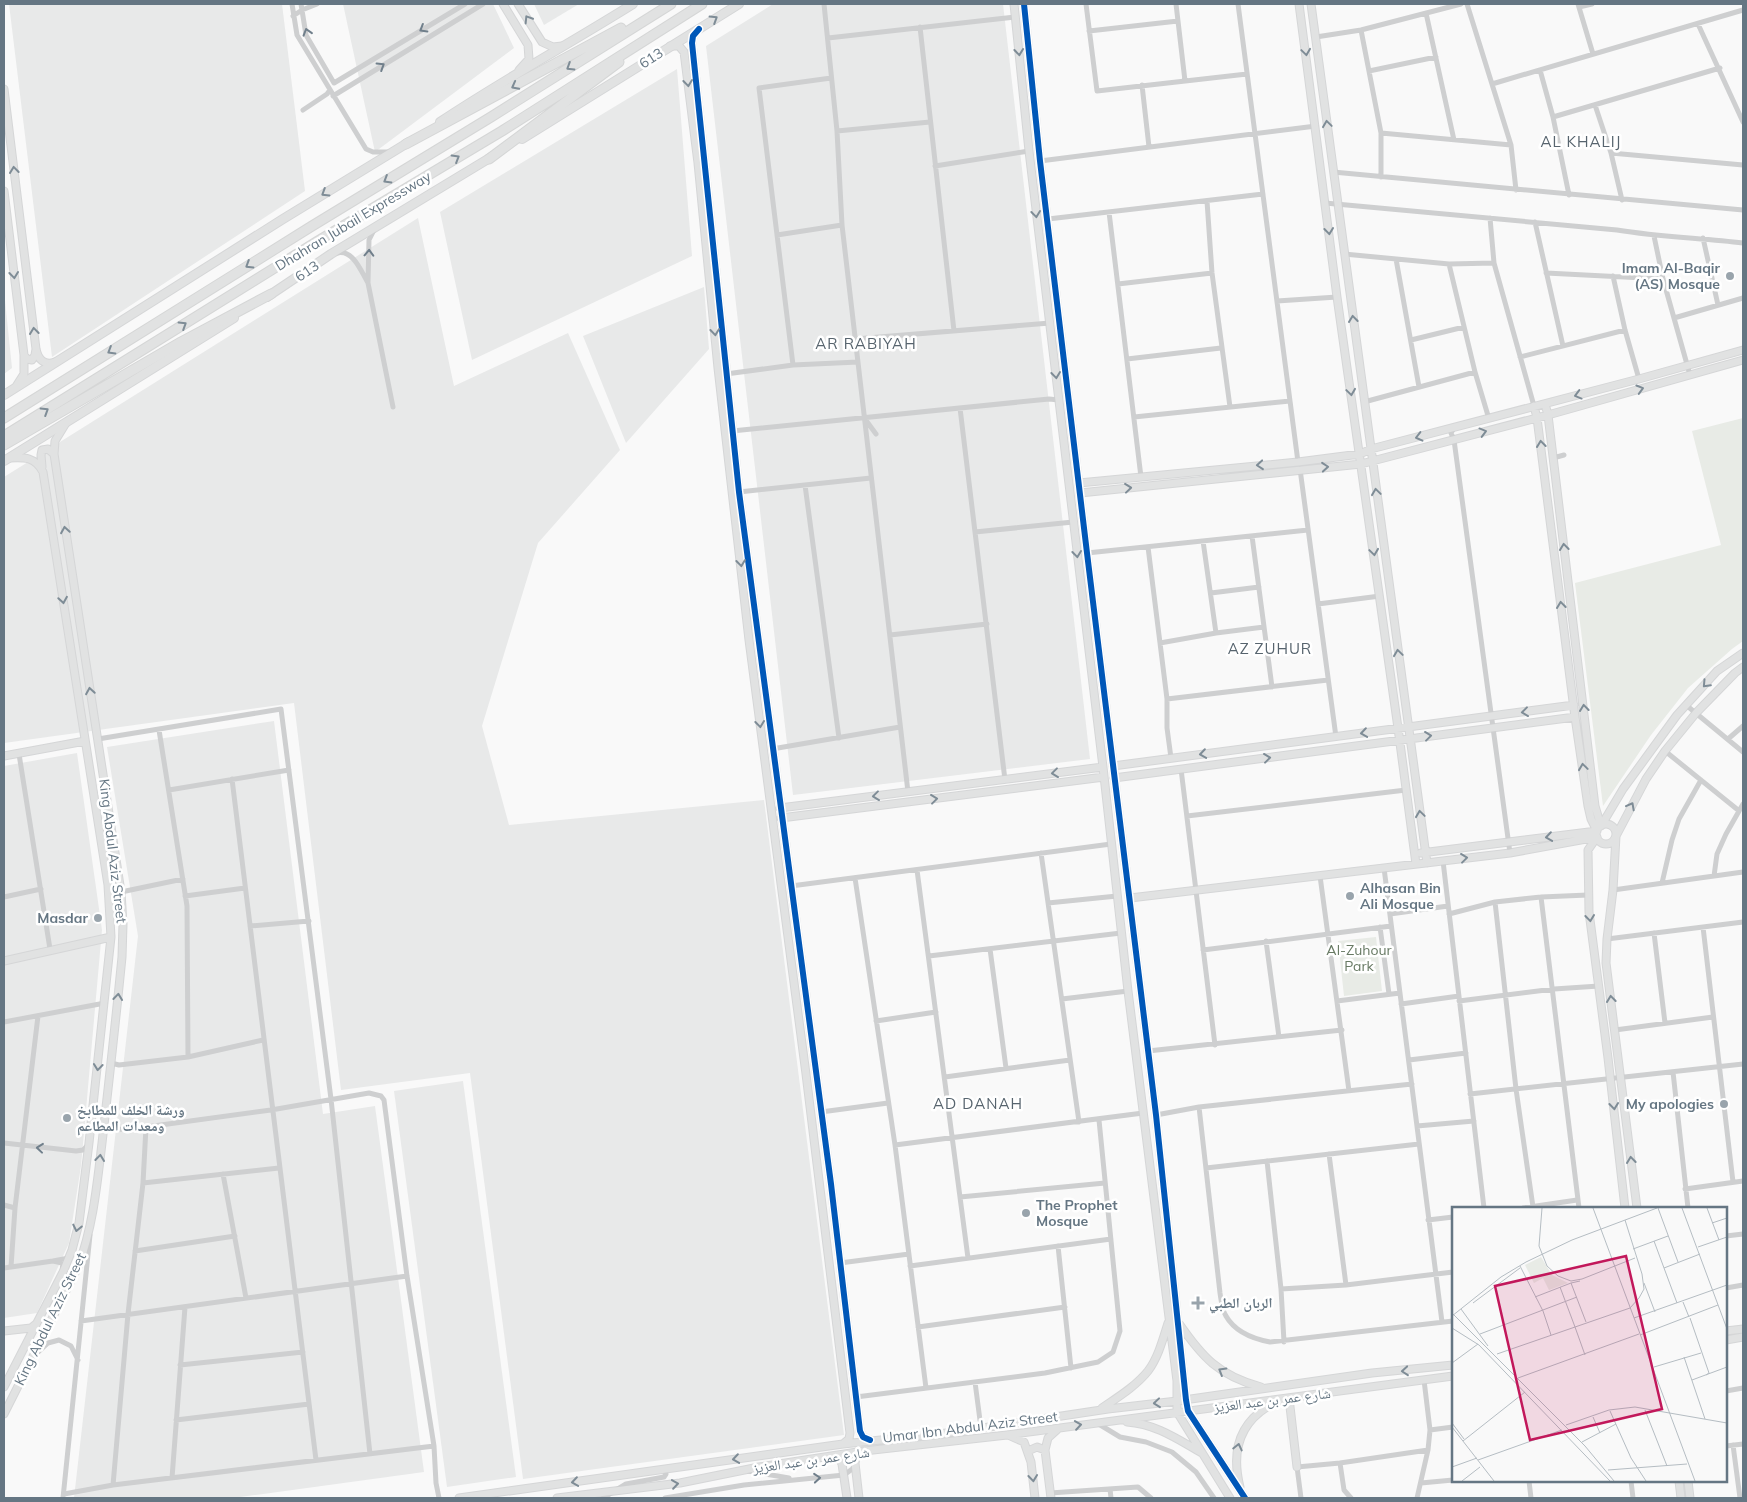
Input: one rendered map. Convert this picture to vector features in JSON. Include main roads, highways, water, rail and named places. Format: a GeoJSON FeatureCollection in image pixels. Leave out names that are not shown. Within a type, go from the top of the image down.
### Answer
{"type":"FeatureCollection","features":[{"type":"Feature","properties":{"kind":"highway"},"geometry":{"type":"LineString","coordinates":[[406,144],[572,56],[665,4]]}},
{"type":"Feature","properties":{"kind":"highway","name":"Dhahran Jubail Expressway"},"geometry":{"type":"LineString","coordinates":[[4,418],[671,4]]}},
{"type":"Feature","properties":{"kind":"highway","name":"Dhahran Jubail Expressway"},"geometry":{"type":"LineString","coordinates":[[4,436],[310,246],[502,131],[702,4]]}},
{"type":"Feature","properties":{"kind":"highway"},"geometry":{"type":"LineString","coordinates":[[489,159],[679,18]]}},
{"type":"Feature","properties":{"kind":"highway"},"geometry":{"type":"LineString","coordinates":[[4,444],[181,342],[271,294]]}},
{"type":"Feature","properties":{"kind":"main road"},"geometry":{"type":"LineString","coordinates":[[4,395],[406,144],[492,87],[633,4]]}},
{"type":"Feature","properties":{"kind":"main road","name":"613"},"geometry":{"type":"LineString","coordinates":[[6,459],[271,294],[331,254],[489,159],[739,4]]}},
{"type":"Feature","properties":{"kind":"place","name":"Imam Al-Baqir (AS) Mosque"},"geometry":{"type":"Point","coordinates":[1730,276]}},
{"type":"Feature","properties":{"kind":"place","name":"Alhasan Bin Ali Mosque"},"geometry":{"type":"Point","coordinates":[1350,896]}},
{"type":"Feature","properties":{"kind":"place","name":"Masdar"},"geometry":{"type":"Point","coordinates":[98,918]}},
{"type":"Feature","properties":{"kind":"place","name":"My apologies"},"geometry":{"type":"Point","coordinates":[1724,1104]}},
{"type":"Feature","properties":{"kind":"place","name":"ورشة الخلف للمطابخ ومعدات المطاعم"},"geometry":{"type":"Point","coordinates":[67,1118]}},
{"type":"Feature","properties":{"kind":"place","name":"The Prophet Mosque"},"geometry":{"type":"Point","coordinates":[1026,1213]}},
{"type":"Feature","properties":{"kind":"place","name":"الربان الطبي"},"geometry":{"type":"Point","coordinates":[1198,1303]}},
{"type":"Feature","properties":{"kind":"district","name":"AL KHALIJ"},"geometry":{"type":"Point","coordinates":[1581,142]}},
{"type":"Feature","properties":{"kind":"district","name":"AR RABIYAH"},"geometry":{"type":"Point","coordinates":[866,344]}},
{"type":"Feature","properties":{"kind":"district","name":"AZ ZUHUR"},"geometry":{"type":"Point","coordinates":[1270,649]}},
{"type":"Feature","properties":{"kind":"district","name":"AD DANAH"},"geometry":{"type":"Point","coordinates":[978,1104]}},
{"type":"Feature","properties":{"kind":"park label","name":"Al-Zuhour Park"},"geometry":{"type":"Point","coordinates":[1359,958]}}]}
